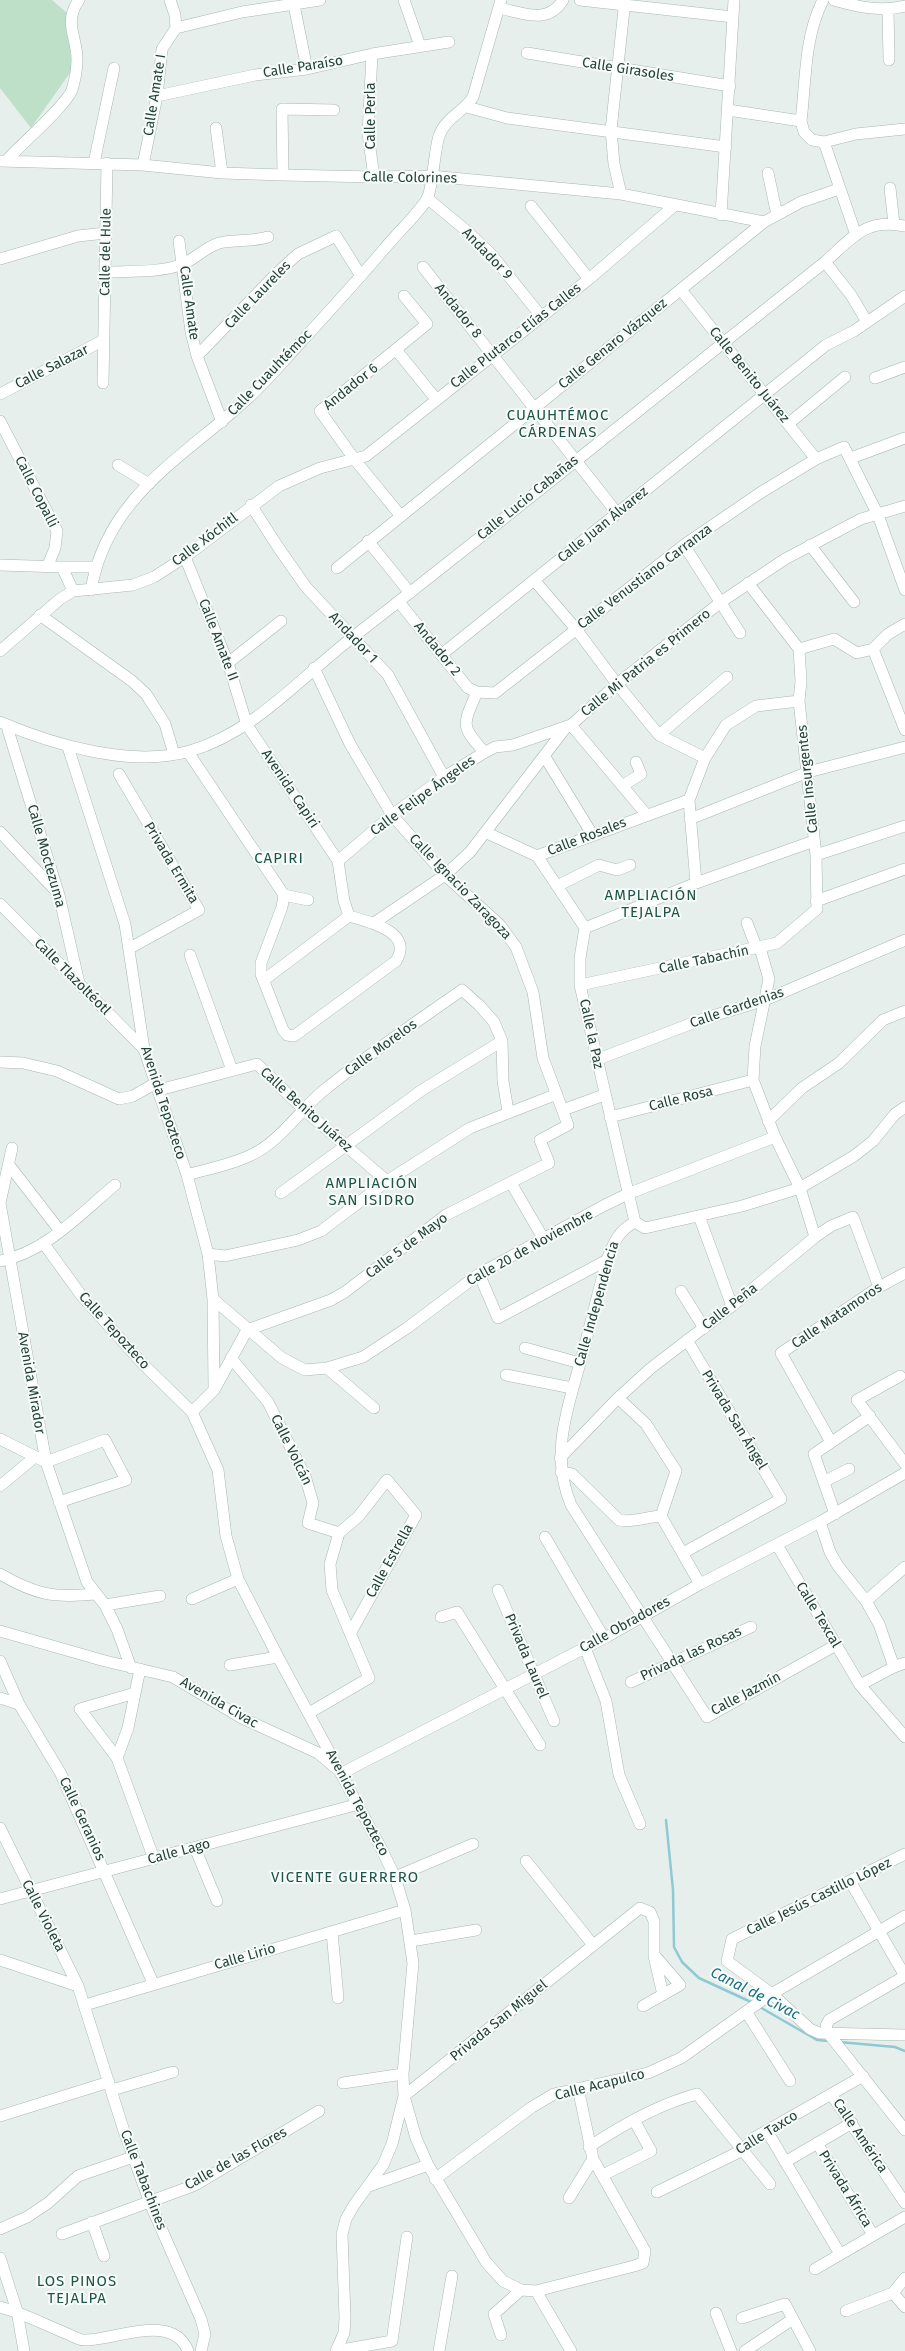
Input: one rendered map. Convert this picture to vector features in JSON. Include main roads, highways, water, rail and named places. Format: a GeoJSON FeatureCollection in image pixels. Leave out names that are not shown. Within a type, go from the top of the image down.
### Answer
{"type":"FeatureCollection","features":[{"type":"Feature","properties":{"kind":"waterway","name":"Canal de Civac"},"geometry":{"type":"LineString","coordinates":[[666,1820],[673,1890],[674,1947],[682,1962],[699,1978],[751,2002]]}},
{"type":"Feature","properties":{"kind":"waterway","name":"Canal de Civac"},"geometry":{"type":"LineString","coordinates":[[758,2006],[817,2040],[829,2041]]}},
{"type":"Feature","properties":{"kind":"waterway","name":"Canal de Civac"},"geometry":{"type":"LineString","coordinates":[[839,2042],[895,2047],[905,2051]]}},
{"type":"Feature","properties":{"kind":"district","name":"CUAUHTÉMOC CÁRDENAS"},"geometry":{"type":"Point","coordinates":[558,424]}},
{"type":"Feature","properties":{"kind":"district","name":"CAPIRI"},"geometry":{"type":"Point","coordinates":[279,859]}},
{"type":"Feature","properties":{"kind":"district","name":"AMPLIACIÓN TEJALPA"},"geometry":{"type":"Point","coordinates":[651,904]}},
{"type":"Feature","properties":{"kind":"district","name":"AMPLIACIÓN SAN ISIDRO"},"geometry":{"type":"Point","coordinates":[372,1192]}},
{"type":"Feature","properties":{"kind":"district","name":"VICENTE GUERRERO"},"geometry":{"type":"Point","coordinates":[345,1878]}},
{"type":"Feature","properties":{"kind":"district","name":"LOS PINOS TEJALPA"},"geometry":{"type":"Point","coordinates":[77,2290]}}]}
